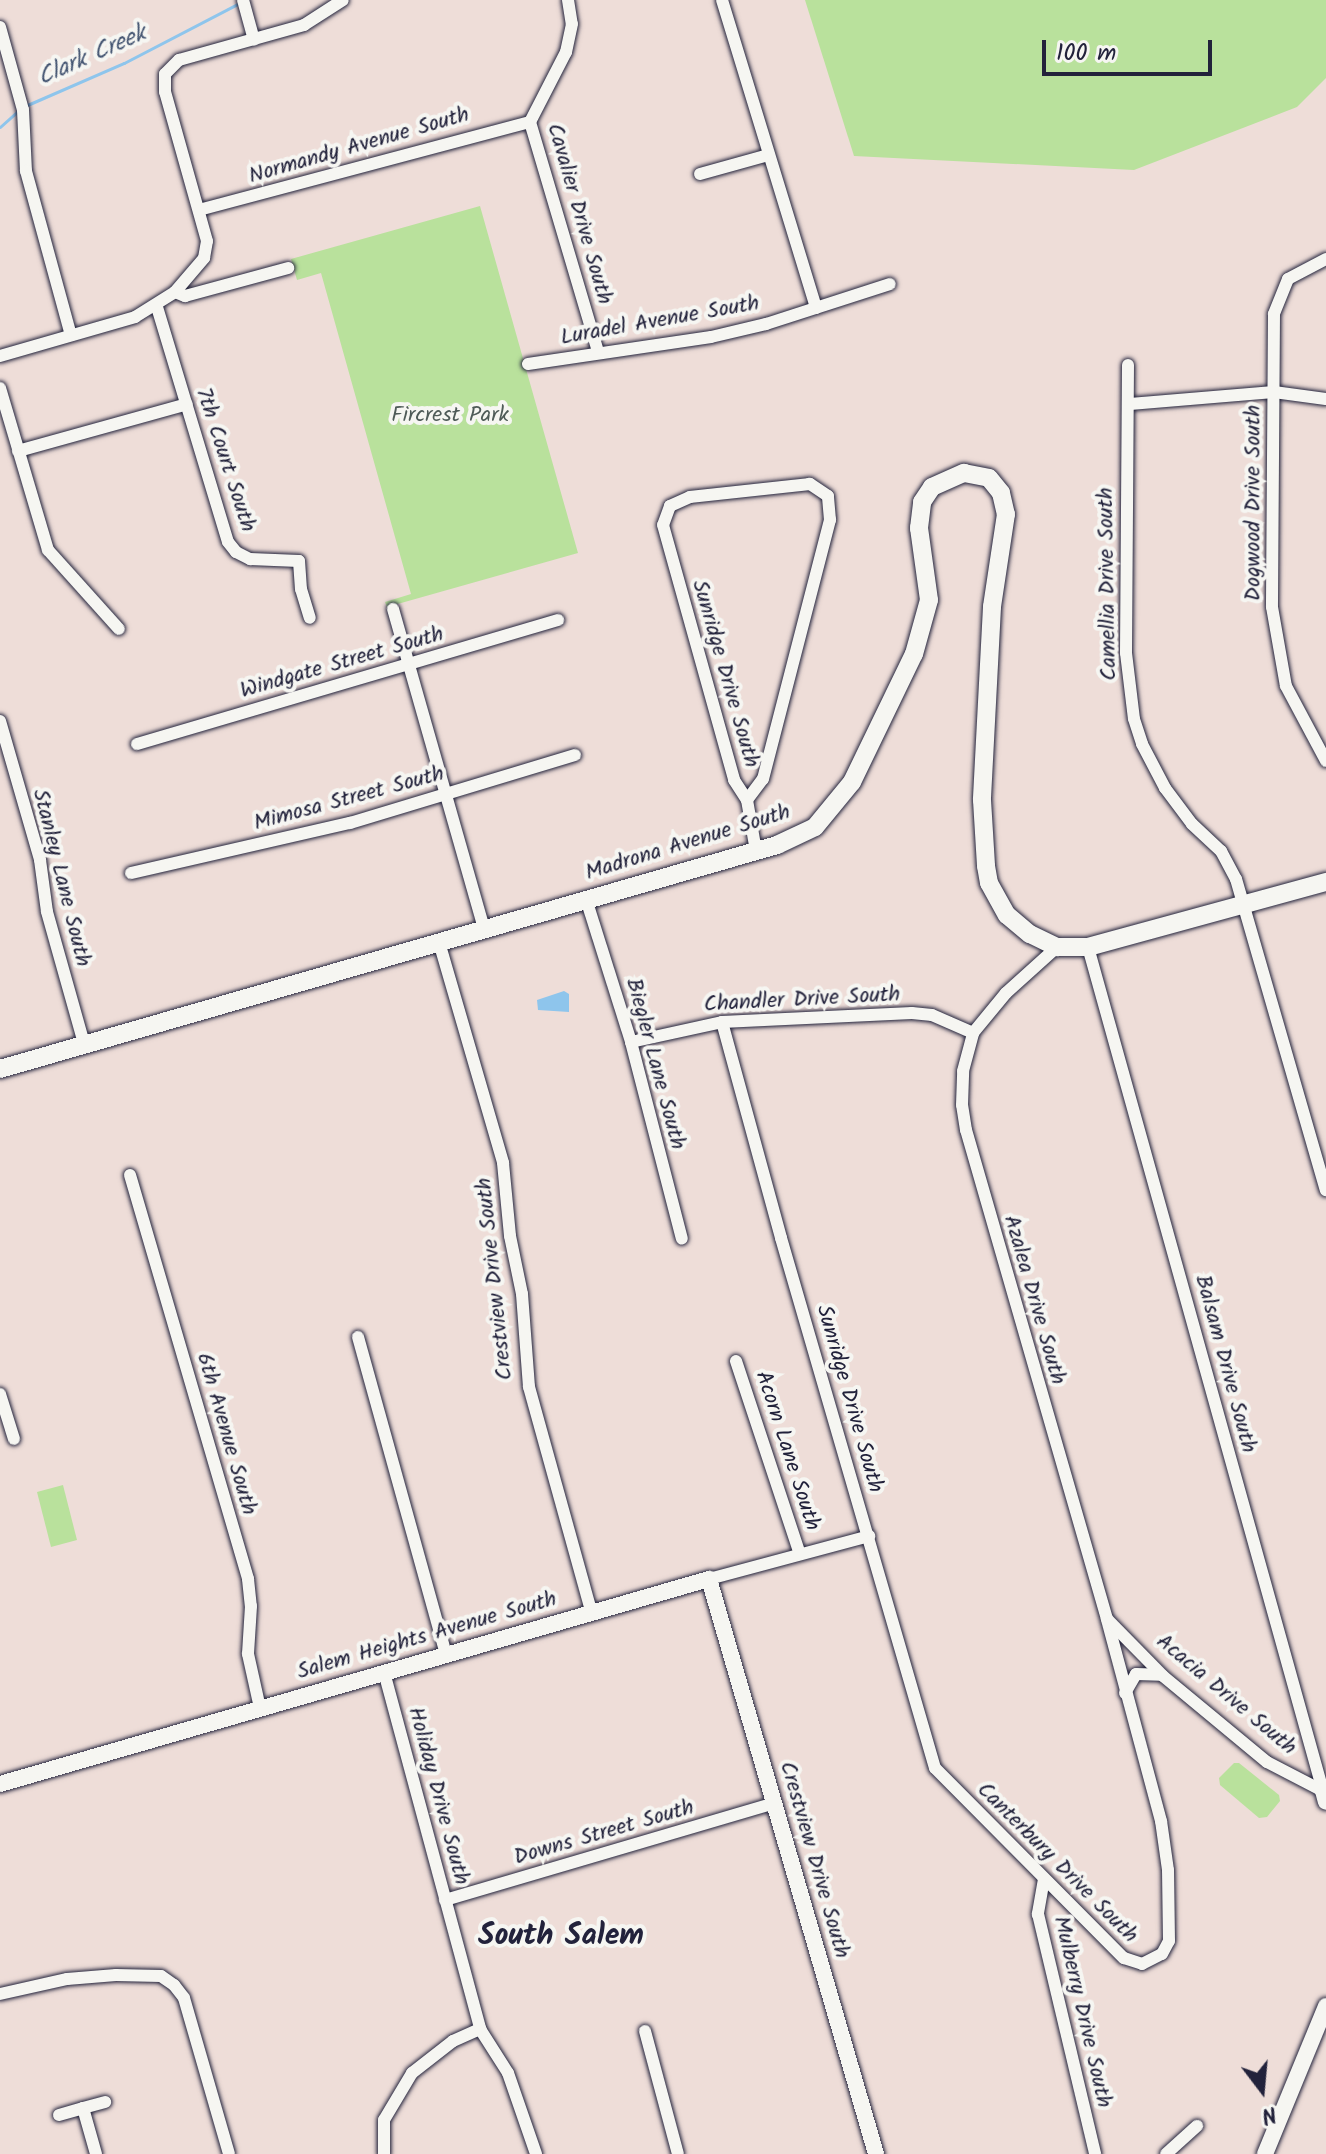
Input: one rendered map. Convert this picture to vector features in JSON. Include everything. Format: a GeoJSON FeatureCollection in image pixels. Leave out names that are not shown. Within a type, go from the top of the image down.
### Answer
{"type":"FeatureCollection","features":[{"type":"Feature","properties":{"kind":"main road","name":"Madrona Avenue South"},"geometry":{"type":"LineString","coordinates":[[0,1069],[756,851],[815,827],[845,794],[898,691],[923,624],[929,586],[919,528],[922,502],[926,493],[943,479],[964,473],[982,474],[1001,493],[1006,514],[992,607],[982,800],[989,883],[1007,915],[1030,934],[1057,947],[1088,947],[1326,882]]}},
{"type":"Feature","properties":{"kind":"street"},"geometry":{"type":"LineString","coordinates":[[243,0],[254,40]]}},
{"type":"Feature","properties":{"kind":"street"},"geometry":{"type":"LineString","coordinates":[[0,356],[135,317],[157,307],[175,292],[197,268],[206,251],[206,231],[165,92],[165,74],[179,60],[304,25],[343,0]]}},
{"type":"Feature","properties":{"kind":"street","name":"Cavalier Drive South"},"geometry":{"type":"LineString","coordinates":[[568,0],[572,24],[566,52],[530,122],[598,352]]}},
{"type":"Feature","properties":{"kind":"street"},"geometry":{"type":"LineString","coordinates":[[722,0],[816,308]]}},
{"type":"Feature","properties":{"kind":"street"},"geometry":{"type":"LineString","coordinates":[[0,27],[23,110],[23,159],[71,335]]}},
{"type":"Feature","properties":{"kind":"street","name":"Normandy Avenue South"},"geometry":{"type":"LineString","coordinates":[[199,210],[530,122]]}},
{"type":"Feature","properties":{"kind":"street"},"geometry":{"type":"LineString","coordinates":[[700,174],[768,155]]}},
{"type":"Feature","properties":{"kind":"street","name":"Dogwood Drive South"},"geometry":{"type":"LineString","coordinates":[[1326,259],[1288,279],[1277,299],[1274,392],[1275,639],[1293,705],[1326,761]]}},
{"type":"Feature","properties":{"kind":"street"},"geometry":{"type":"LineString","coordinates":[[175,292],[185,296],[288,268]]}},
{"type":"Feature","properties":{"kind":"street","name":"Luradel Avenue South"},"geometry":{"type":"LineString","coordinates":[[528,364],[711,337],[890,284]]}},
{"type":"Feature","properties":{"kind":"street","name":"7th Court South"},"geometry":{"type":"LineString","coordinates":[[157,307],[228,542],[236,552],[250,559],[299,561],[301,589],[310,618]]}},
{"type":"Feature","properties":{"kind":"street","name":"Camellia Drive South"},"geometry":{"type":"LineString","coordinates":[[1128,365],[1126,653],[1134,719],[1142,744],[1165,788],[1192,824],[1221,851],[1245,905],[1326,1190]]}},
{"type":"Feature","properties":{"kind":"street"},"geometry":{"type":"LineString","coordinates":[[0,388],[48,550],[119,629]]}},
{"type":"Feature","properties":{"kind":"street"},"geometry":{"type":"LineString","coordinates":[[1130,404],[1274,392],[1326,399]]}},
{"type":"Feature","properties":{"kind":"street"},"geometry":{"type":"LineString","coordinates":[[18,451],[187,404]]}},
{"type":"Feature","properties":{"kind":"street","name":"Sunridge Drive South"},"geometry":{"type":"LineString","coordinates":[[747,800],[763,779],[830,520],[828,496],[810,484],[690,497],[670,506],[663,525],[734,780],[747,800],[756,851]]}},
{"type":"Feature","properties":{"kind":"street"},"geometry":{"type":"LineString","coordinates":[[393,609],[484,929]]}},
{"type":"Feature","properties":{"kind":"street","name":"Windgate Street South"},"geometry":{"type":"LineString","coordinates":[[137,744],[558,620]]}},
{"type":"Feature","properties":{"kind":"street","name":"Stanley Lane South"},"geometry":{"type":"LineString","coordinates":[[0,721],[40,860],[47,912],[84,1044]]}},
{"type":"Feature","properties":{"kind":"street","name":"Mimosa Street South"},"geometry":{"type":"LineString","coordinates":[[131,873],[350,823],[575,755]]}},
{"type":"Feature","properties":{"kind":"street","name":"Biegler Lane South"},"geometry":{"type":"LineString","coordinates":[[586,899],[631,1042],[682,1239]]}},
{"type":"Feature","properties":{"kind":"street","name":"Crestview Drive South"},"geometry":{"type":"LineString","coordinates":[[439,942],[503,1163],[510,1236],[524,1311],[529,1387],[591,1611]]}},
{"type":"Feature","properties":{"kind":"street","name":"Azalea Drive South"},"geometry":{"type":"LineString","coordinates":[[1057,947],[1006,993],[973,1033],[961,1087],[966,1130],[1107,1619],[1161,1821],[1168,1870],[1169,1941],[1162,1954],[1142,1964]]}},
{"type":"Feature","properties":{"kind":"street","name":"Balsam Drive South"},"geometry":{"type":"LineString","coordinates":[[1088,947],[1325,1794]]}},
{"type":"Feature","properties":{"kind":"street","name":"Chandler Drive South"},"geometry":{"type":"LineString","coordinates":[[631,1042],[722,1022],[912,1013],[932,1015],[973,1033]]}},
{"type":"Feature","properties":{"kind":"street","name":"Sunridge Drive South"},"geometry":{"type":"LineString","coordinates":[[722,1022],[781,1238],[932,1759],[948,1783]]}},
{"type":"Feature","properties":{"kind":"street","name":"6th Avenue South"},"geometry":{"type":"LineString","coordinates":[[130,1175],[248,1579],[251,1606],[248,1654],[260,1708]]}},
{"type":"Feature","properties":{"kind":"street"},"geometry":{"type":"LineString","coordinates":[[358,1337],[446,1655]]}},
{"type":"Feature","properties":{"kind":"street","name":"Acorn Lane South"},"geometry":{"type":"LineString","coordinates":[[736,1361],[800,1554]]}},
{"type":"Feature","properties":{"kind":"street"},"geometry":{"type":"LineString","coordinates":[[0,1394],[14,1439]]}},
{"type":"Feature","properties":{"kind":"street","name":"Salem Heights Avenue South"},"geometry":{"type":"LineString","coordinates":[[0,1784],[591,1611],[869,1536]]}},
{"type":"Feature","properties":{"kind":"street","name":"Crestview Drive South"},"geometry":{"type":"LineString","coordinates":[[709,1579],[876,2154]]}},
{"type":"Feature","properties":{"kind":"street","name":"Acacia Drive South"},"geometry":{"type":"LineString","coordinates":[[1107,1619],[1163,1676],[1267,1762],[1325,1794]]}},
{"type":"Feature","properties":{"kind":"street","name":"Holiday Drive South"},"geometry":{"type":"LineString","coordinates":[[384,1672],[480,2029],[508,2073],[536,2154]]}},
{"type":"Feature","properties":{"kind":"street"},"geometry":{"type":"LineString","coordinates":[[1125,1693],[1136,1674],[1151,1672],[1163,1676]]}},
{"type":"Feature","properties":{"kind":"street","name":"Canterbury Drive South"},"geometry":{"type":"LineString","coordinates":[[948,1783],[1124,1958],[1142,1964]]}},
{"type":"Feature","properties":{"kind":"street","name":"Downs Street South"},"geometry":{"type":"LineString","coordinates":[[445,1900],[775,1803]]}},
{"type":"Feature","properties":{"kind":"street","name":"Mulberry Drive South"},"geometry":{"type":"LineString","coordinates":[[1044,1879],[1038,1914],[1095,2154]]}},
{"type":"Feature","properties":{"kind":"street"},"geometry":{"type":"LineString","coordinates":[[0,1994],[91,1977],[161,1976],[184,1998],[229,2154]]}},
{"type":"Feature","properties":{"kind":"street"},"geometry":{"type":"LineString","coordinates":[[1265,2154],[1326,2006]]}},
{"type":"Feature","properties":{"kind":"street"},"geometry":{"type":"LineString","coordinates":[[384,2154],[384,2120],[412,2073],[453,2041],[480,2029]]}},
{"type":"Feature","properties":{"kind":"street"},"geometry":{"type":"LineString","coordinates":[[645,2031],[678,2154]]}},
{"type":"Feature","properties":{"kind":"street"},"geometry":{"type":"LineString","coordinates":[[59,2115],[105,2102]]}},
{"type":"Feature","properties":{"kind":"street"},"geometry":{"type":"LineString","coordinates":[[83,2108],[96,2154]]}},
{"type":"Feature","properties":{"kind":"street"},"geometry":{"type":"LineString","coordinates":[[1166,2154],[1197,2126]]}},
{"type":"Feature","properties":{"kind":"green space"},"geometry":{"type":"Polygon","coordinates":[[[805,0],[1326,0],[1326,78],[1297,107],[1134,170],[854,156],[805,0]]]}},
{"type":"Feature","properties":{"kind":"green space","name":"Fircrest Park"},"geometry":{"type":"Polygon","coordinates":[[[480,206],[578,553],[387,607],[385,602],[411,594],[321,273],[297,280],[291,259],[480,206]]]}},
{"type":"Feature","properties":{"kind":"green space"},"geometry":{"type":"Polygon","coordinates":[[[63,1485],[77,1540],[51,1547],[37,1492],[63,1485]]]}},
{"type":"Feature","properties":{"kind":"green space"},"geometry":{"type":"Polygon","coordinates":[[[1234,1763],[1239,1763],[1279,1795],[1280,1801],[1267,1817],[1259,1818],[1220,1785],[1219,1778],[1234,1763]]]}},
{"type":"Feature","properties":{"kind":"water"},"geometry":{"type":"Polygon","coordinates":[[[564,991],[569,994],[569,1012],[538,1010],[537,1000],[564,991]]]}},
{"type":"Feature","properties":{"kind":"waterway","name":"Clark Creek"},"geometry":{"type":"LineString","coordinates":[[25,106],[124,63],[241,2]]}},
{"type":"Feature","properties":{"kind":"waterway","name":"Clark Creek"},"geometry":{"type":"LineString","coordinates":[[0,127],[19,110]]}},
{"type":"Feature","properties":{"kind":"district","name":"South Salem"},"geometry":{"type":"Point","coordinates":[561,1936]}}]}
